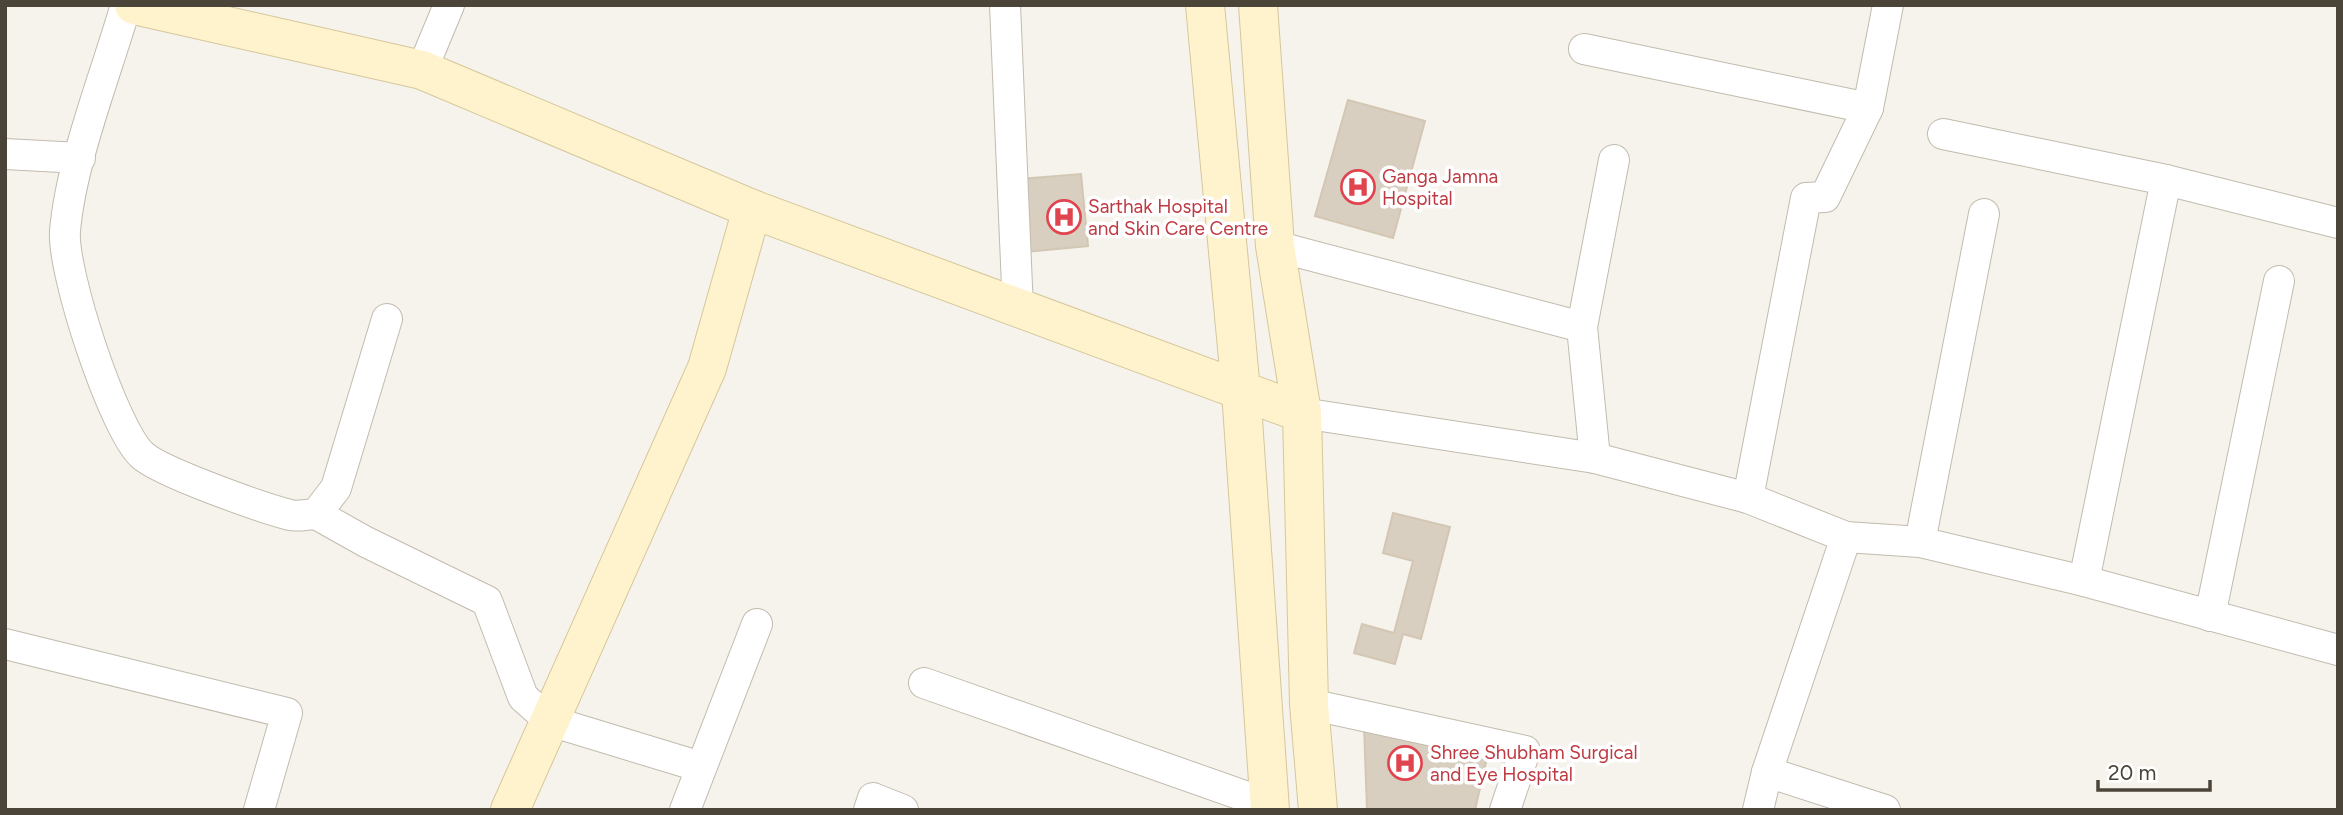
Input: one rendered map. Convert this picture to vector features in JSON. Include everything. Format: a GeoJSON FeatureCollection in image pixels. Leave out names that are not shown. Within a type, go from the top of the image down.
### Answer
{"type":"FeatureCollection","features":[{"type":"Feature","properties":{"kind":"street"},"geometry":{"type":"LineString","coordinates":[[126,5],[70,194],[65,234],[69,276],[118,417],[129,439],[143,456],[164,470],[292,516],[316,514],[366,542],[487,601],[523,697],[550,720],[701,767]]}},
{"type":"Feature","properties":{"kind":"street"},"geometry":{"type":"LineString","coordinates":[[134,5],[422,70],[752,209],[1018,310],[1302,413],[1595,458],[1748,498],[1846,537],[1920,542],[2084,581],[2338,650]]}},
{"type":"Feature","properties":{"kind":"street"},"geometry":{"type":"LineString","coordinates":[[422,70],[449,5]]}},
{"type":"Feature","properties":{"kind":"street"},"geometry":{"type":"LineString","coordinates":[[1005,5],[1018,310]]}},
{"type":"Feature","properties":{"kind":"street"},"geometry":{"type":"LineString","coordinates":[[924,683],[1270,807],[1241,391],[1205,5]]}},
{"type":"Feature","properties":{"kind":"street"},"geometry":{"type":"LineString","coordinates":[[1258,5],[1275,246],[1302,413],[1309,704],[1318,810]]}},
{"type":"Feature","properties":{"kind":"street"},"geometry":{"type":"LineString","coordinates":[[1748,498],[1806,198],[1825,197],[1868,108],[1888,5]]}},
{"type":"Feature","properties":{"kind":"street"},"geometry":{"type":"LineString","coordinates":[[1584,49],[1868,108]]}},
{"type":"Feature","properties":{"kind":"street"},"geometry":{"type":"LineString","coordinates":[[1943,134],[2166,180],[2338,223]]}},
{"type":"Feature","properties":{"kind":"street"},"geometry":{"type":"LineString","coordinates":[[5,153],[80,158]]}},
{"type":"Feature","properties":{"kind":"street"},"geometry":{"type":"LineString","coordinates":[[1595,458],[1582,327],[1614,160]]}},
{"type":"Feature","properties":{"kind":"street"},"geometry":{"type":"LineString","coordinates":[[2084,581],[2166,180]]}},
{"type":"Feature","properties":{"kind":"street"},"geometry":{"type":"LineString","coordinates":[[510,810],[707,368],[752,209]]}},
{"type":"Feature","properties":{"kind":"street"},"geometry":{"type":"LineString","coordinates":[[1920,542],[1984,214]]}},
{"type":"Feature","properties":{"kind":"street"},"geometry":{"type":"LineString","coordinates":[[1275,246],[1582,327]]}},
{"type":"Feature","properties":{"kind":"street"},"geometry":{"type":"LineString","coordinates":[[2210,615],[2279,281]]}},
{"type":"Feature","properties":{"kind":"street"},"geometry":{"type":"LineString","coordinates":[[316,514],[336,488],[387,319]]}},
{"type":"Feature","properties":{"kind":"street"},"geometry":{"type":"LineString","coordinates":[[1758,810],[1767,772],[1846,537]]}},
{"type":"Feature","properties":{"kind":"street"},"geometry":{"type":"LineString","coordinates":[[685,810],[757,624]]}},
{"type":"Feature","properties":{"kind":"street"},"geometry":{"type":"LineString","coordinates":[[5,644],[287,713],[259,810]]}},
{"type":"Feature","properties":{"kind":"street"},"geometry":{"type":"LineString","coordinates":[[1309,704],[1525,751],[1505,810]]}},
{"type":"Feature","properties":{"kind":"street"},"geometry":{"type":"LineString","coordinates":[[1767,772],[1885,810]]}},
{"type":"Feature","properties":{"kind":"street"},"geometry":{"type":"LineString","coordinates":[[869,810],[873,798],[903,810]]}},
{"type":"Feature","properties":{"kind":"building"},"geometry":{"type":"Polygon","coordinates":[[[1348,100],[1425,121],[1393,238],[1315,216],[1348,100]]]}},
{"type":"Feature","properties":{"kind":"building"},"geometry":{"type":"Polygon","coordinates":[[[1081,174],[1088,246],[1026,252],[1020,179],[1081,174]]]}},
{"type":"Feature","properties":{"kind":"building"},"geometry":{"type":"Polygon","coordinates":[[[1393,513],[1450,527],[1421,639],[1403,634],[1395,664],[1354,653],[1362,624],[1394,633],[1413,561],[1383,553],[1393,513]]]}},
{"type":"Feature","properties":{"kind":"building"},"geometry":{"type":"Polygon","coordinates":[[[1364,726],[1488,754],[1475,810],[1367,810],[1364,726]]]}},
{"type":"Feature","properties":{"kind":"place","name":"Ganga Jamna Hospital"},"geometry":{"type":"Point","coordinates":[1358,187]}},
{"type":"Feature","properties":{"kind":"place","name":"Sarthak Hospital and Skin Care Centre"},"geometry":{"type":"Point","coordinates":[1064,217]}},
{"type":"Feature","properties":{"kind":"place","name":"Shree Shubham Surgical and Eye Hospital"},"geometry":{"type":"Point","coordinates":[1405,763]}}]}
